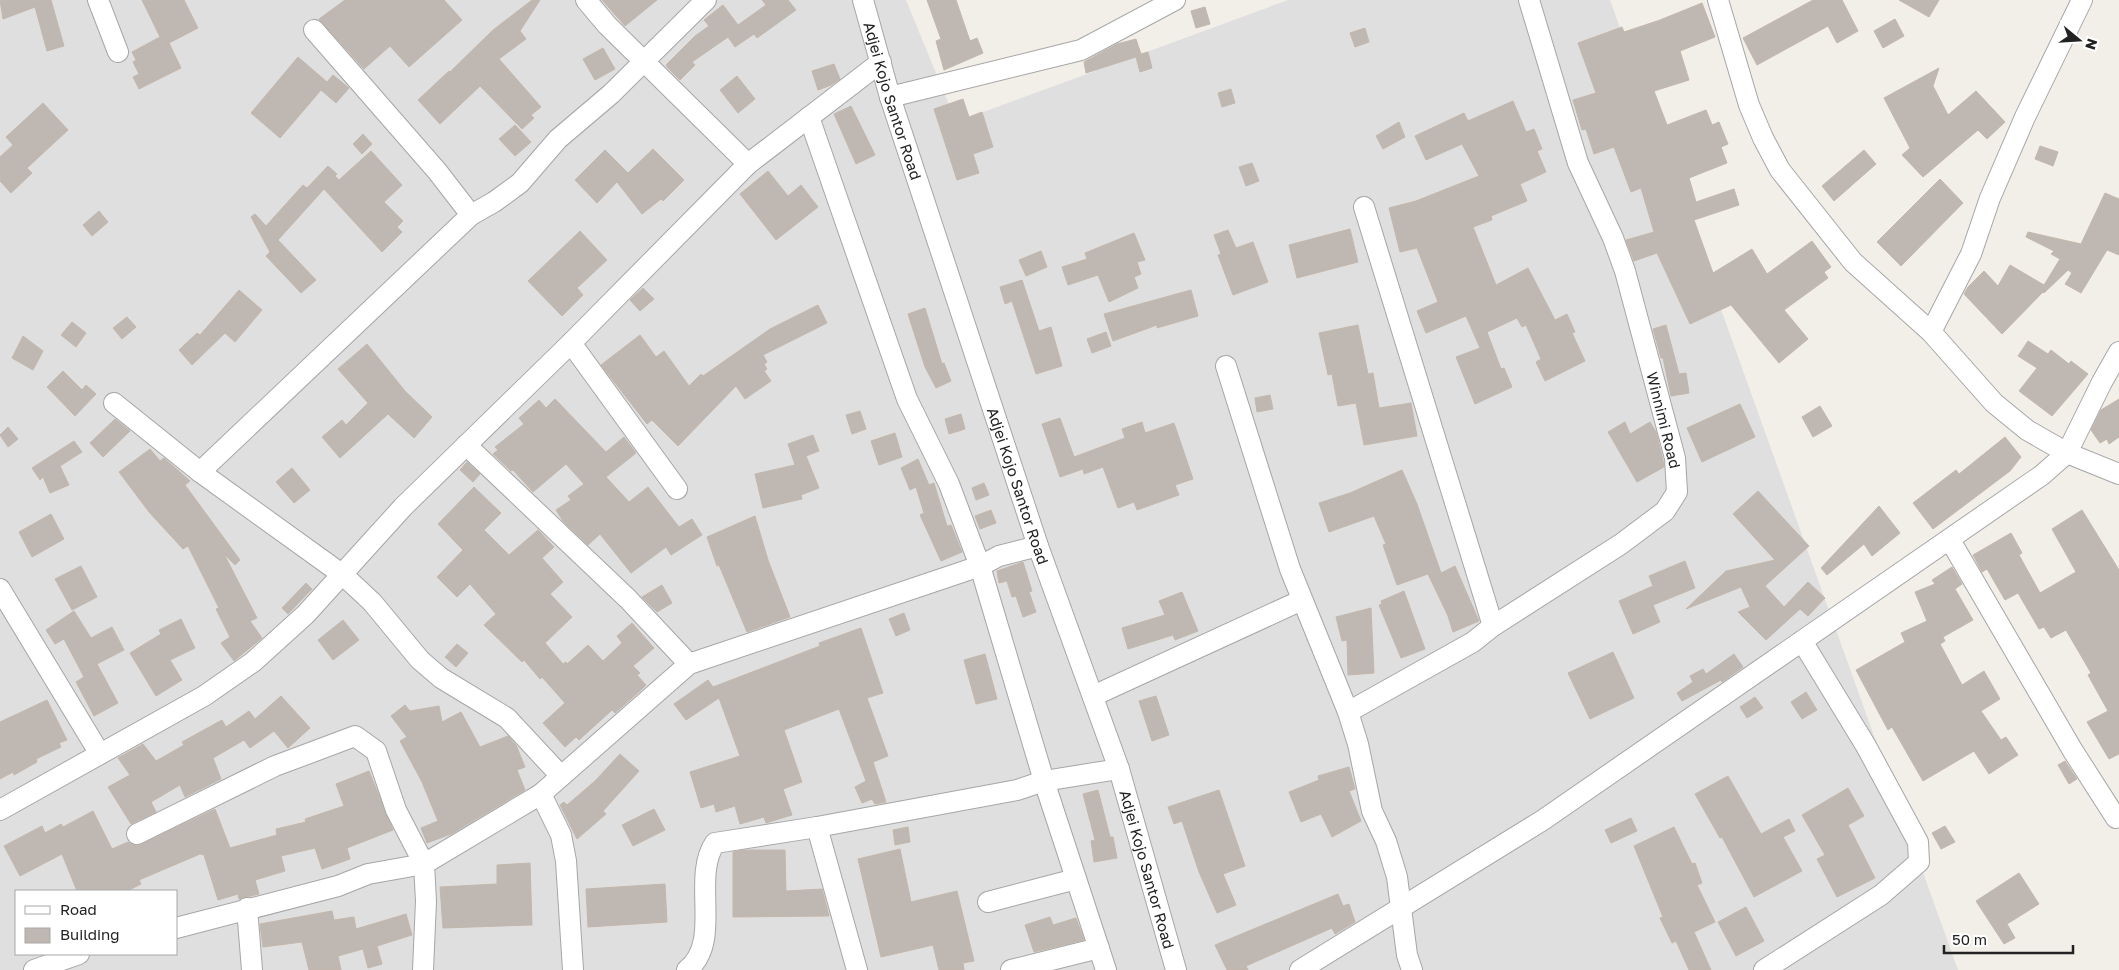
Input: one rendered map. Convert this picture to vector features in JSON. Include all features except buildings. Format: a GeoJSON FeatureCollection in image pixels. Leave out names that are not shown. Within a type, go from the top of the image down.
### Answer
{"type":"FeatureCollection","features":[{"type":"Feature","properties":{"kind":"street"},"geometry":{"type":"LineString","coordinates":[[98,0],[118,52]]}},
{"type":"Feature","properties":{"kind":"street"},"geometry":{"type":"LineString","coordinates":[[586,0],[644,61],[748,164]]}},
{"type":"Feature","properties":{"kind":"street"},"geometry":{"type":"LineString","coordinates":[[200,472],[471,215],[494,202],[520,183],[558,139],[611,94],[706,0]]}},
{"type":"Feature","properties":{"kind":"street","name":"Adjei Kojo Santor Road"},"geometry":{"type":"LineString","coordinates":[[862,0],[890,96],[1038,546],[1119,769],[1176,970]]}},
{"type":"Feature","properties":{"kind":"street"},"geometry":{"type":"LineString","coordinates":[[890,96],[1081,50],[1175,0]]}},
{"type":"Feature","properties":{"kind":"street","name":"Winnimi Road"},"geometry":{"type":"LineString","coordinates":[[1348,712],[1465,646],[1620,544],[1665,511],[1677,492],[1675,458],[1625,271],[1613,238],[1578,163],[1530,0]]}},
{"type":"Feature","properties":{"kind":"street"},"geometry":{"type":"LineString","coordinates":[[1718,0],[1750,105],[1763,138],[1780,170],[1853,262],[1931,332],[1994,403],[2027,430],[2068,453],[2119,474]]}},
{"type":"Feature","properties":{"kind":"street"},"geometry":{"type":"LineString","coordinates":[[1931,332],[1971,254],[1990,198],[2025,117],[2082,0]]}},
{"type":"Feature","properties":{"kind":"street"},"geometry":{"type":"LineString","coordinates":[[314,30],[437,171],[471,215]]}},
{"type":"Feature","properties":{"kind":"street"},"geometry":{"type":"LineString","coordinates":[[0,810],[204,696],[253,662],[306,614],[403,507],[572,343],[748,164],[881,62]]}},
{"type":"Feature","properties":{"kind":"street"},"geometry":{"type":"LineString","coordinates":[[809,117],[907,399],[949,484],[980,566],[1044,781],[1106,970]]}},
{"type":"Feature","properties":{"kind":"street"},"geometry":{"type":"LineString","coordinates":[[1364,207],[1494,626]]}},
{"type":"Feature","properties":{"kind":"street"},"geometry":{"type":"LineString","coordinates":[[572,343],[676,489]]}},
{"type":"Feature","properties":{"kind":"street"},"geometry":{"type":"LineString","coordinates":[[1300,970],[1402,909],[1543,820],[2042,475],[2068,453],[2102,382],[2119,352]]}},
{"type":"Feature","properties":{"kind":"street"},"geometry":{"type":"LineString","coordinates":[[1226,366],[1290,569],[1348,712],[1358,744],[1372,811],[1386,841],[1397,878],[1407,955],[1412,970]]}},
{"type":"Feature","properties":{"kind":"street"},"geometry":{"type":"LineString","coordinates":[[114,403],[200,472],[343,575],[372,602],[420,660],[441,678],[507,718],[560,775]]}},
{"type":"Feature","properties":{"kind":"street"},"geometry":{"type":"LineString","coordinates":[[466,445],[628,599],[689,664]]}},
{"type":"Feature","properties":{"kind":"street"},"geometry":{"type":"LineString","coordinates":[[1950,540],[2073,750],[2116,818]]}},
{"type":"Feature","properties":{"kind":"street"},"geometry":{"type":"LineString","coordinates":[[178,927],[247,908],[338,886],[368,874],[424,864],[541,794],[560,775],[622,724],[689,664],[980,566],[999,556],[1038,546]]}},
{"type":"Feature","properties":{"kind":"street"},"geometry":{"type":"LineString","coordinates":[[0,589],[100,754]]}},
{"type":"Feature","properties":{"kind":"street"},"geometry":{"type":"LineString","coordinates":[[1093,696],[1302,600]]}},
{"type":"Feature","properties":{"kind":"street"},"geometry":{"type":"LineString","coordinates":[[1764,970],[1881,895],[1919,862],[1918,842],[1866,746],[1802,641]]}},
{"type":"Feature","properties":{"kind":"street"},"geometry":{"type":"LineString","coordinates":[[137,834],[275,766],[355,736],[376,751],[396,810],[424,864],[426,901],[423,970]]}},
{"type":"Feature","properties":{"kind":"street"},"geometry":{"type":"LineString","coordinates":[[687,970],[697,961],[701,951],[705,927],[707,858],[715,843],[817,827],[1017,790],[1044,781],[1119,769]]}},
{"type":"Feature","properties":{"kind":"street"},"geometry":{"type":"LineString","coordinates":[[541,794],[561,835],[566,861],[573,970]]}},
{"type":"Feature","properties":{"kind":"street"},"geometry":{"type":"LineString","coordinates":[[817,827],[857,970]]}},
{"type":"Feature","properties":{"kind":"street"},"geometry":{"type":"LineString","coordinates":[[988,902],[1076,879]]}},
{"type":"Feature","properties":{"kind":"street"},"geometry":{"type":"LineString","coordinates":[[247,908],[252,970]]}},
{"type":"Feature","properties":{"kind":"street"},"geometry":{"type":"LineString","coordinates":[[1011,970],[1099,948]]}},
{"type":"Feature","properties":{"kind":"street"},"geometry":{"type":"LineString","coordinates":[[34,970],[76,955]]}},
{"type":"Feature","properties":{"kind":"shaded area"},"geometry":{"type":"Polygon","coordinates":[[[0,0],[906,0],[956,122],[1288,0],[1610,0],[1958,970],[0,970],[0,0]]]}}]}
